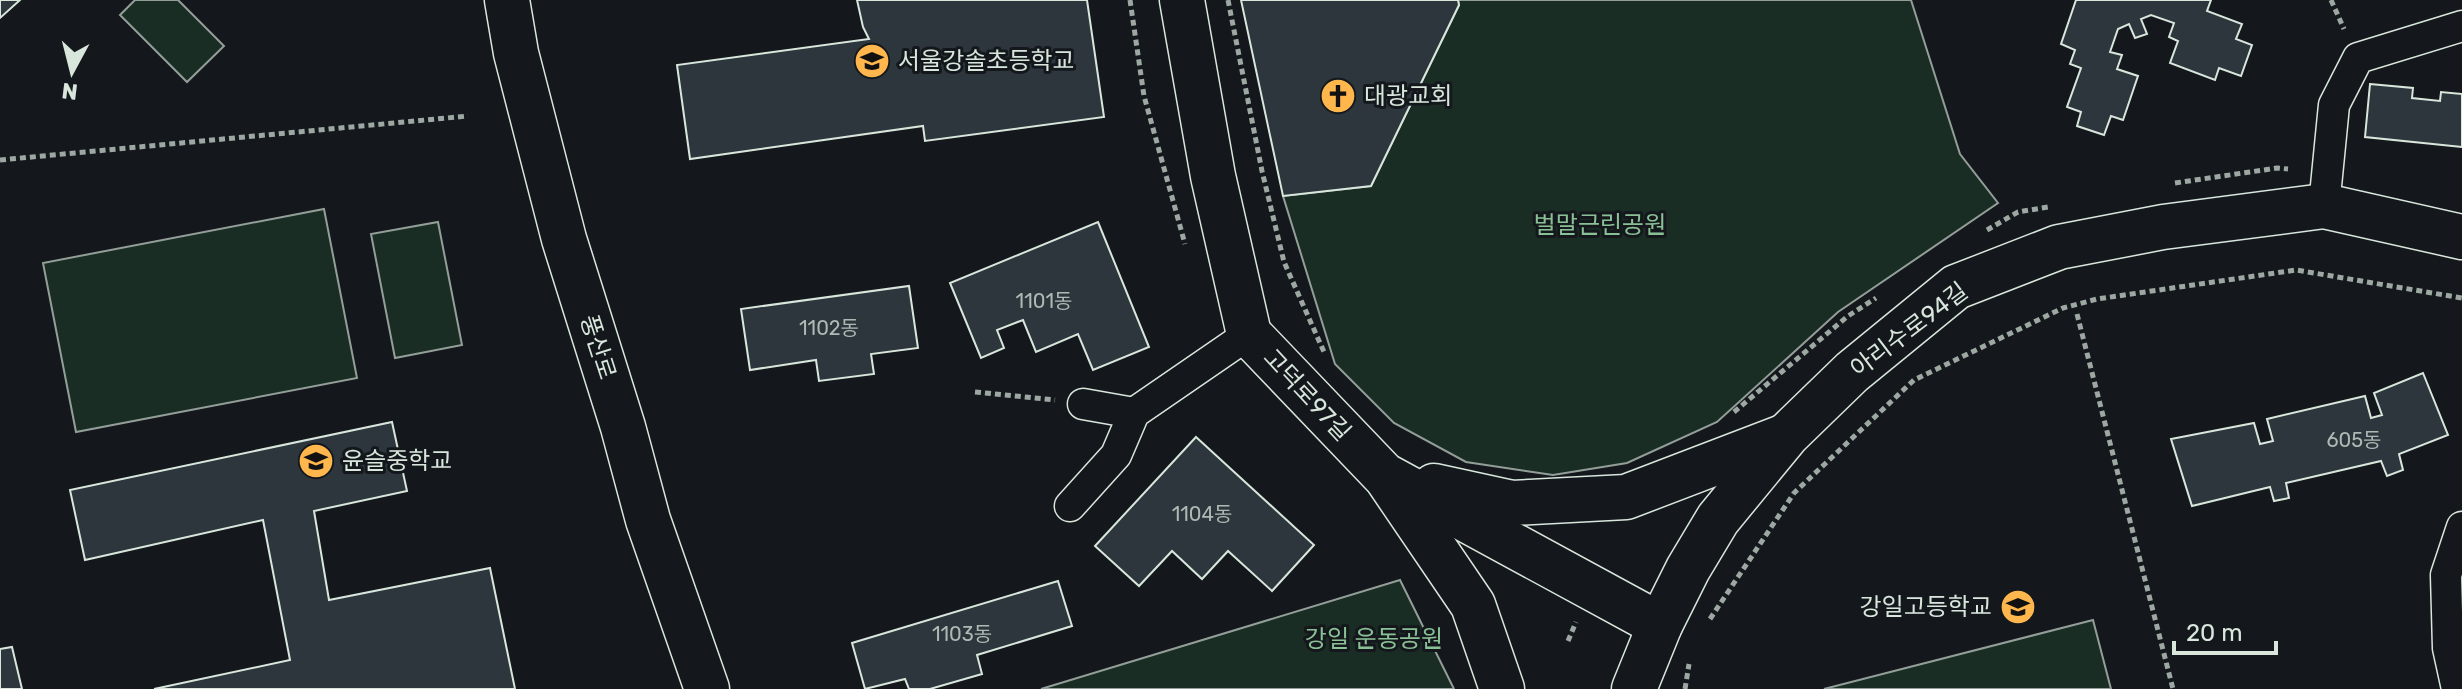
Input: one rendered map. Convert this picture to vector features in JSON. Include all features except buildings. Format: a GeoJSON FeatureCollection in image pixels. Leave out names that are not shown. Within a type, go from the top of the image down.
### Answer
{"type":"FeatureCollection","features":[{"type":"Feature","properties":{"kind":"street","name":"풍산로"},"geometry":{"type":"LineString","coordinates":[[507,0],[516,53],[564,239],[623,427],[648,520],[707,689]]}},
{"type":"Feature","properties":{"kind":"street","name":"고덕로97길"},"geometry":{"type":"LineString","coordinates":[[1182,0],[1213,176],[1249,334],[1384,475],[1660,625]]}},
{"type":"Feature","properties":{"kind":"street"},"geometry":{"type":"LineString","coordinates":[[2324,206],[2334,105],[2358,58],[2462,26]]}},
{"type":"Feature","properties":{"kind":"street","name":"아리수로94길"},"geometry":{"type":"LineString","coordinates":[[1634,689],[1660,625],[1718,519],[1787,435],[1852,372],[1956,287],[2059,247],[2163,227],[2324,206],[2462,237]]}},
{"type":"Feature","properties":{"kind":"street"},"geometry":{"type":"LineString","coordinates":[[1070,506],[1116,455],[1134,413],[1249,334]]}},
{"type":"Feature","properties":{"kind":"street"},"geometry":{"type":"LineString","coordinates":[[1083,404],[1134,413]]}},
{"type":"Feature","properties":{"kind":"street"},"geometry":{"type":"LineString","coordinates":[[1384,475],[1512,503],[1626,497],[1787,435]]}},
{"type":"Feature","properties":{"kind":"street"},"geometry":{"type":"LineString","coordinates":[[1384,475],[1473,605],[1502,689]]}},
{"type":"Feature","properties":{"kind":"street"},"geometry":{"type":"LineString","coordinates":[[2457,689],[2448,648],[2446,575],[2462,527]]}},
{"type":"Feature","properties":{"kind":"path"},"geometry":{"type":"LineString","coordinates":[[1228,0],[1262,171],[1284,262],[1321,348],[1329,358]]}},
{"type":"Feature","properties":{"kind":"path"},"geometry":{"type":"LineString","coordinates":[[2331,0],[2348,37]]}},
{"type":"Feature","properties":{"kind":"path"},"geometry":{"type":"LineString","coordinates":[[0,160],[468,116]]}},
{"type":"Feature","properties":{"kind":"path"},"geometry":{"type":"LineString","coordinates":[[1709,620],[1794,493],[1914,380],[2063,308],[2097,299],[2296,270],[2462,298]]}},
{"type":"Feature","properties":{"kind":"path"},"geometry":{"type":"LineString","coordinates":[[2077,314],[2173,689]]}},
{"type":"Feature","properties":{"kind":"path"},"geometry":{"type":"LineString","coordinates":[[975,392],[1083,404]]}},
{"type":"Feature","properties":{"kind":"path"},"geometry":{"type":"LineString","coordinates":[[1685,689],[1690,660]]}},
{"type":"Feature","properties":{"kind":"green space"},"geometry":{"type":"Polygon","coordinates":[[[135,0],[178,0],[224,46],[187,82],[120,15],[135,0]]]}},
{"type":"Feature","properties":{"kind":"green space","name":"벌말근린공원"},"geometry":{"type":"Polygon","coordinates":[[[1458,0],[1911,0],[1960,154],[1998,203],[1838,312],[1717,422],[1627,463],[1553,475],[1466,462],[1394,423],[1335,364],[1283,196],[1371,186],[1459,5],[1458,0]]]}},
{"type":"Feature","properties":{"kind":"green space"},"geometry":{"type":"Polygon","coordinates":[[[324,209],[357,378],[76,432],[43,263],[324,209]]]}},
{"type":"Feature","properties":{"kind":"green space"},"geometry":{"type":"Polygon","coordinates":[[[438,222],[462,345],[395,358],[371,234],[438,222]]]}},
{"type":"Feature","properties":{"kind":"green space","name":"강일 운동공원"},"geometry":{"type":"Polygon","coordinates":[[[1400,580],[1454,689],[1041,689],[1400,580]]]}},
{"type":"Feature","properties":{"kind":"green space"},"geometry":{"type":"Polygon","coordinates":[[[2093,620],[2111,689],[1824,689],[2093,620]]]}},
{"type":"Feature","properties":{"kind":"place","name":"서울강솔초등학교"},"geometry":{"type":"Point","coordinates":[872,61]}},
{"type":"Feature","properties":{"kind":"place","name":"대광교회"},"geometry":{"type":"Point","coordinates":[1338,96]}},
{"type":"Feature","properties":{"kind":"place","name":"윤슬중학교"},"geometry":{"type":"Point","coordinates":[316,461]}},
{"type":"Feature","properties":{"kind":"place","name":"강일고등학교"},"geometry":{"type":"Point","coordinates":[2018,607]}}]}
